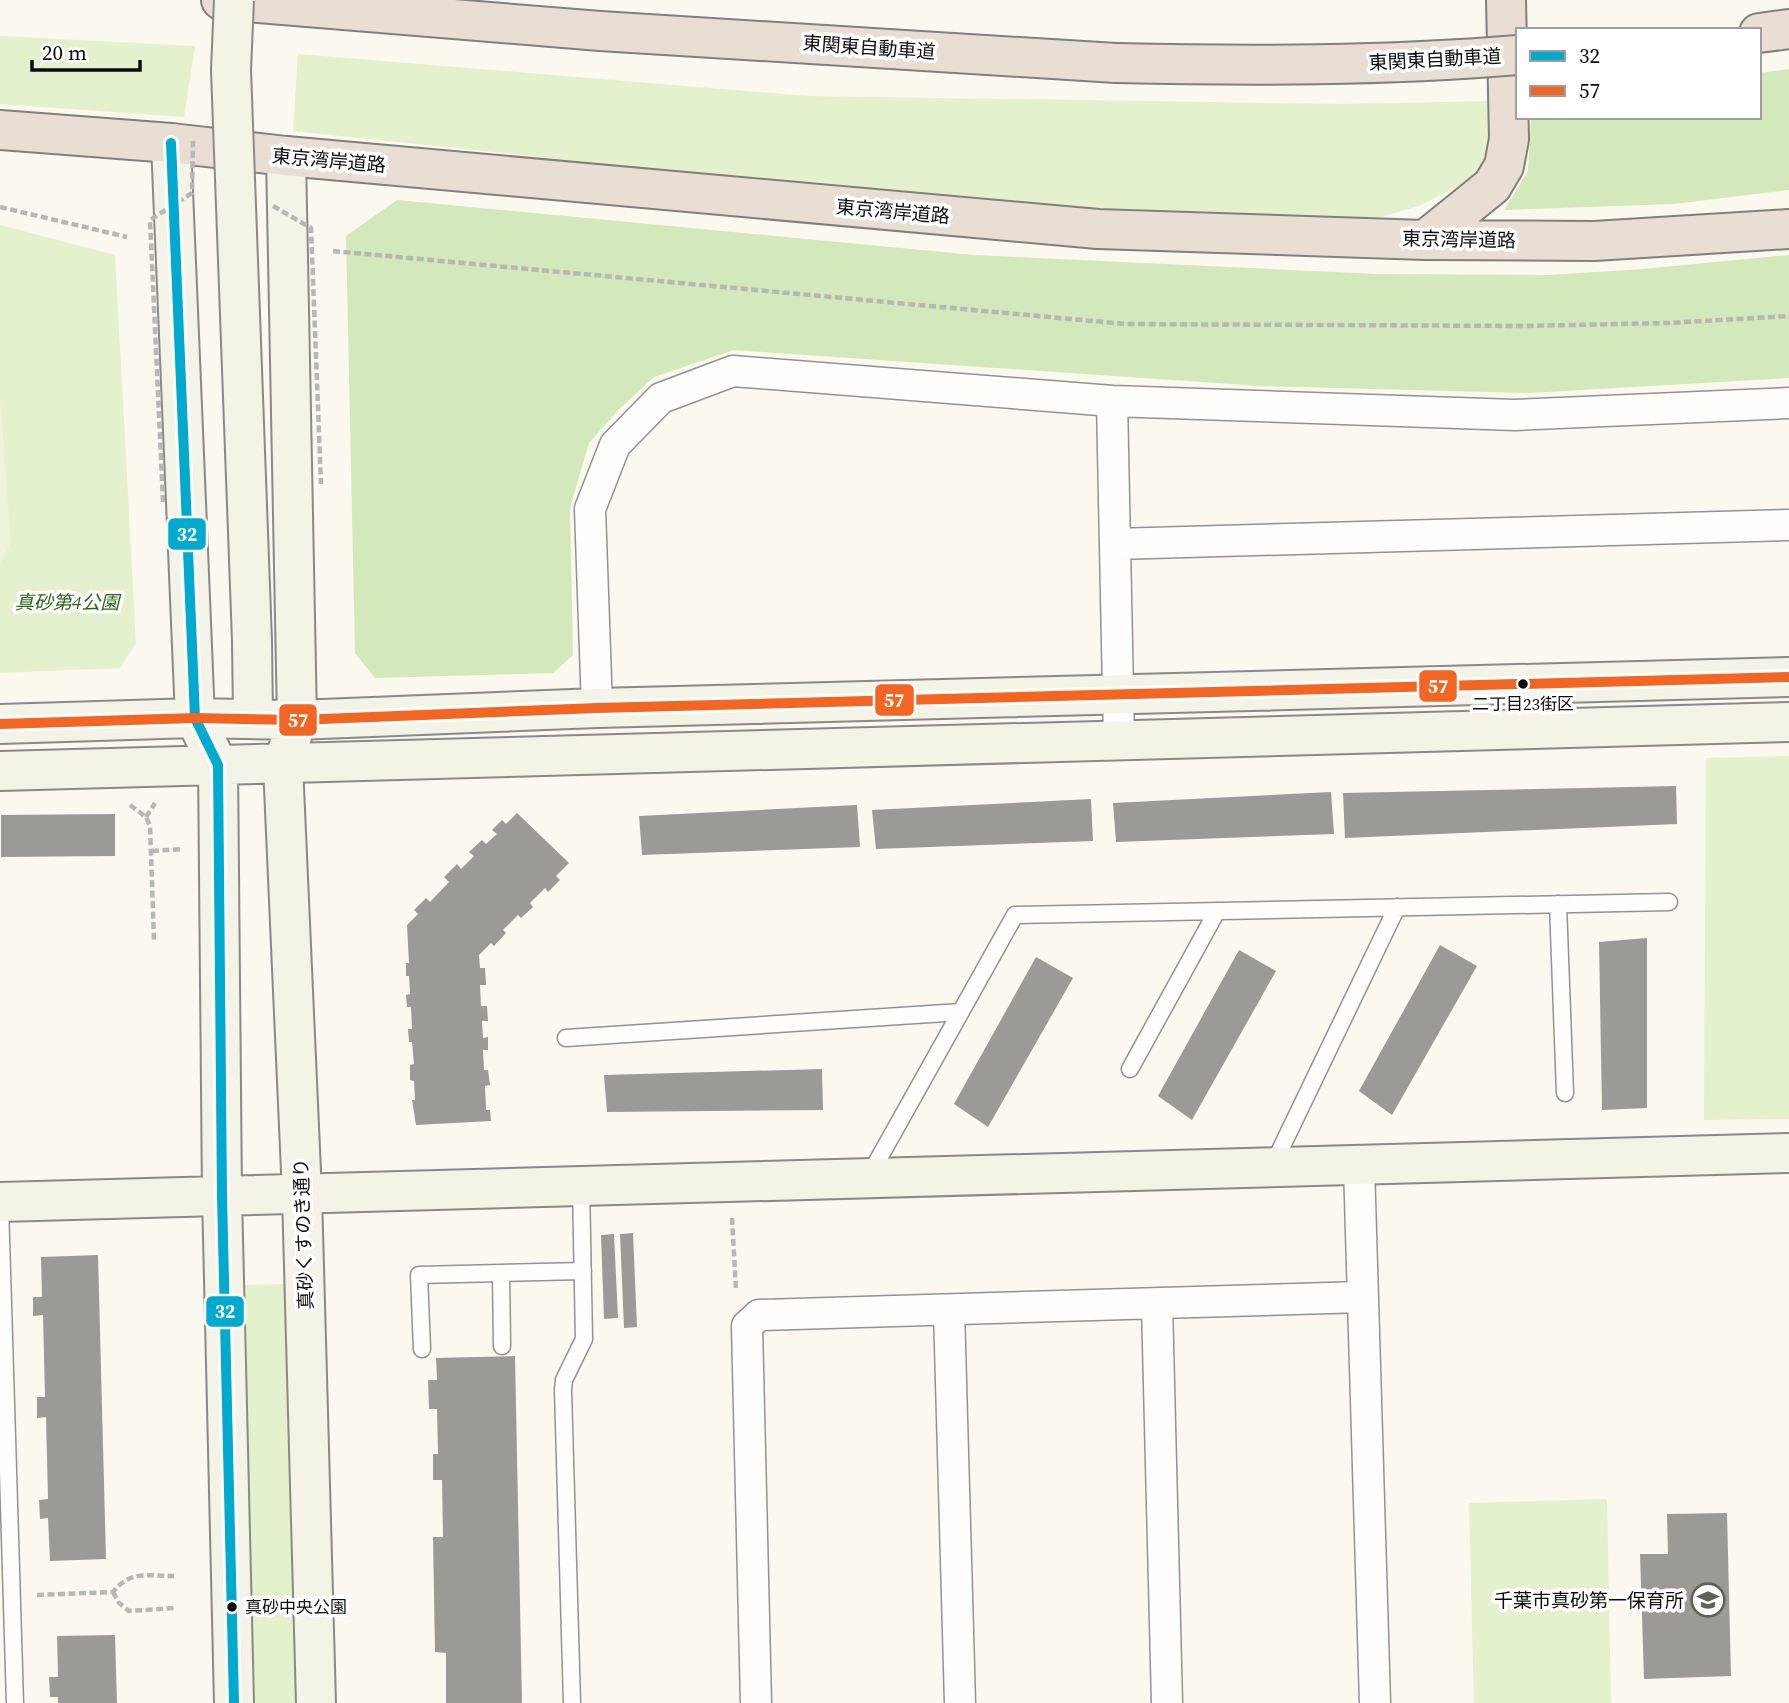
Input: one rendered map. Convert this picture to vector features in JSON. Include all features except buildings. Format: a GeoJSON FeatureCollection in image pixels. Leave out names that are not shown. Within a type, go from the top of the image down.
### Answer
{"type":"FeatureCollection","features":[{"type":"Feature","properties":{"kind":"highway","name":"東関東自動車道"},"geometry":{"type":"LineString","coordinates":[[221,0],[600,31],[1116,63],[1345,64],[1516,55]]}},
{"type":"Feature","properties":{"kind":"highway"},"geometry":{"type":"LineString","coordinates":[[1425,240],[1492,186],[1504,166],[1509,139],[1506,0]]}},
{"type":"Feature","properties":{"kind":"highway"},"geometry":{"type":"LineString","coordinates":[[1761,33],[1789,29]]}},
{"type":"Feature","properties":{"kind":"highway","name":"東京湾岸道路"},"geometry":{"type":"LineString","coordinates":[[0,130],[182,141],[286,156],[1098,229],[1425,240],[1594,241],[1789,229]]}},
{"type":"Feature","properties":{"kind":"street"},"geometry":{"type":"LineString","coordinates":[[234,0],[231,70],[253,718],[283,765]]}},
{"type":"Feature","properties":{"kind":"street"},"geometry":{"type":"LineString","coordinates":[[182,141],[195,718],[218,765],[222,1195],[234,1703]]}},
{"type":"Feature","properties":{"kind":"street"},"geometry":{"type":"LineString","coordinates":[[283,765],[297,720],[286,156]]}},
{"type":"Feature","properties":{"kind":"street"},"geometry":{"type":"LineString","coordinates":[[597,708],[590,509],[615,445],[661,398],[733,371],[1112,401],[1515,415],[1789,403]]}},
{"type":"Feature","properties":{"kind":"street"},"geometry":{"type":"LineString","coordinates":[[1112,401],[1119,740]]}},
{"type":"Feature","properties":{"kind":"street"},"geometry":{"type":"LineString","coordinates":[[1115,544],[1789,525]]}},
{"type":"Feature","properties":{"kind":"street"},"geometry":{"type":"LineString","coordinates":[[0,724],[195,718],[297,720],[597,708],[1789,677]]}},
{"type":"Feature","properties":{"kind":"street"},"geometry":{"type":"LineString","coordinates":[[218,765],[253,718]]}},
{"type":"Feature","properties":{"kind":"street"},"geometry":{"type":"LineString","coordinates":[[0,771],[1789,722]]}},
{"type":"Feature","properties":{"kind":"street","name":"真砂くすのき通り"},"geometry":{"type":"LineString","coordinates":[[283,765],[302,1194],[316,1703]]}},
{"type":"Feature","properties":{"kind":"street"},"geometry":{"type":"LineString","coordinates":[[0,1203],[1789,1153]]}},
{"type":"Feature","properties":{"kind":"street"},"geometry":{"type":"LineString","coordinates":[[1359,1165],[1375,1703]]}},
{"type":"Feature","properties":{"kind":"street"},"geometry":{"type":"LineString","coordinates":[[756,1703],[747,1326],[759,1315],[1363,1297]]}},
{"type":"Feature","properties":{"kind":"street"},"geometry":{"type":"LineString","coordinates":[[1157,1304],[1167,1703]]}},
{"type":"Feature","properties":{"kind":"street"},"geometry":{"type":"LineString","coordinates":[[949,1310],[960,1703]]}},
{"type":"Feature","properties":{"kind":"lane"},"geometry":{"type":"LineString","coordinates":[[868,1178],[1015,915],[1669,902]]}},
{"type":"Feature","properties":{"kind":"lane"},"geometry":{"type":"LineString","coordinates":[[1558,904],[1565,1093]]}},
{"type":"Feature","properties":{"kind":"lane"},"geometry":{"type":"LineString","coordinates":[[1272,1167],[1397,907]]}},
{"type":"Feature","properties":{"kind":"lane"},"geometry":{"type":"LineString","coordinates":[[1130,1069],[1217,911]]}},
{"type":"Feature","properties":{"kind":"lane"},"geometry":{"type":"LineString","coordinates":[[566,1038],[961,1013]]}},
{"type":"Feature","properties":{"kind":"lane"},"geometry":{"type":"LineString","coordinates":[[572,1703],[563,1390],[564,1380],[584,1339],[580,1186]]}},
{"type":"Feature","properties":{"kind":"lane"},"geometry":{"type":"LineString","coordinates":[[0,1203],[5,1547],[12,1596],[15,1703]]}},
{"type":"Feature","properties":{"kind":"lane"},"geometry":{"type":"LineString","coordinates":[[422,1349],[419,1275],[583,1271]]}},
{"type":"Feature","properties":{"kind":"lane"},"geometry":{"type":"LineString","coordinates":[[501,1273],[502,1346]]}},
{"type":"Feature","properties":{"kind":"path"},"geometry":{"type":"LineString","coordinates":[[163,502],[150,220],[192,193],[182,141]]}},
{"type":"Feature","properties":{"kind":"path"},"geometry":{"type":"LineString","coordinates":[[268,203],[311,228],[321,484]]}},
{"type":"Feature","properties":{"kind":"path"},"geometry":{"type":"LineString","coordinates":[[0,207],[127,237]]}},
{"type":"Feature","properties":{"kind":"path"},"geometry":{"type":"LineString","coordinates":[[333,251],[1125,324],[1523,326],[1668,323],[1789,316]]}},
{"type":"Feature","properties":{"kind":"path"},"geometry":{"type":"LineString","coordinates":[[146,817],[156,802]]}},
{"type":"Feature","properties":{"kind":"path"},"geometry":{"type":"LineString","coordinates":[[121,803],[129,805],[146,817],[150,826],[153,940]]}},
{"type":"Feature","properties":{"kind":"path"},"geometry":{"type":"LineString","coordinates":[[152,850],[185,849]]}},
{"type":"Feature","properties":{"kind":"path"},"geometry":{"type":"LineString","coordinates":[[732,1208],[737,1296],[752,1321]]}},
{"type":"Feature","properties":{"kind":"path"},"geometry":{"type":"LineString","coordinates":[[12,1596],[113,1592],[121,1582],[133,1576],[174,1576]]}},
{"type":"Feature","properties":{"kind":"path"},"geometry":{"type":"LineString","coordinates":[[113,1592],[129,1611],[175,1608]]}},
{"type":"Feature","properties":{"kind":"green space"},"geometry":{"type":"Polygon","coordinates":[[[0,36],[195,46],[184,117],[0,104],[0,36]]]}},
{"type":"Feature","properties":{"kind":"green space"},"geometry":{"type":"Polygon","coordinates":[[[298,54],[807,96],[1343,104],[1493,101],[1491,153],[1466,182],[1419,206],[1366,221],[1085,207],[815,186],[293,131],[298,54]]]}},
{"type":"Feature","properties":{"kind":"green space"},"geometry":{"type":"Polygon","coordinates":[[[1789,69],[1789,190],[1674,204],[1504,210],[1528,171],[1531,119],[1761,119],[1761,73],[1789,69]]]}},
{"type":"Feature","properties":{"kind":"green space"},"geometry":{"type":"Polygon","coordinates":[[[397,200],[974,255],[1376,274],[1548,275],[1789,255],[1789,378],[1530,393],[1260,386],[734,350],[654,377],[618,410],[589,443],[570,508],[573,655],[553,673],[375,678],[355,653],[346,236],[397,200]]]}},
{"type":"Feature","properties":{"kind":"green space","name":"真砂第4公園"},"geometry":{"type":"Polygon","coordinates":[[[0,225],[115,255],[136,643],[120,668],[0,673],[0,225]]]}},
{"type":"Feature","properties":{"kind":"green space"},"geometry":{"type":"Polygon","coordinates":[[[0,395],[11,543],[0,564],[0,395]]]}},
{"type":"Feature","properties":{"kind":"green space"},"geometry":{"type":"Polygon","coordinates":[[[1789,756],[1789,1119],[1704,1120],[1706,758],[1789,756]]]}},
{"type":"Feature","properties":{"kind":"green space"},"geometry":{"type":"Polygon","coordinates":[[[286,1284],[296,1703],[254,1703],[243,1285],[286,1284]]]}},
{"type":"Feature","properties":{"kind":"green space"},"geometry":{"type":"Polygon","coordinates":[[[1607,1499],[1611,1703],[1474,1703],[1469,1503],[1607,1499]]]}},
{"type":"Feature","properties":{"kind":"transit line","name":"32"},"geometry":{"type":"LineString","coordinates":[[171,143],[195,718],[218,765],[222,1195],[234,1703]]}},
{"type":"Feature","properties":{"kind":"transit line","name":"57"},"geometry":{"type":"LineString","coordinates":[[0,724],[195,718],[297,720],[597,708],[1789,677]]}},
{"type":"Feature","properties":{"kind":"place","name":"二丁目23街区"},"geometry":{"type":"Point","coordinates":[1523,684]}},
{"type":"Feature","properties":{"kind":"place","name":"千葉市真砂第一保育所"},"geometry":{"type":"Point","coordinates":[1708,1600]}},
{"type":"Feature","properties":{"kind":"place","name":"真砂中央公園"},"geometry":{"type":"Point","coordinates":[232,1607]}}]}
